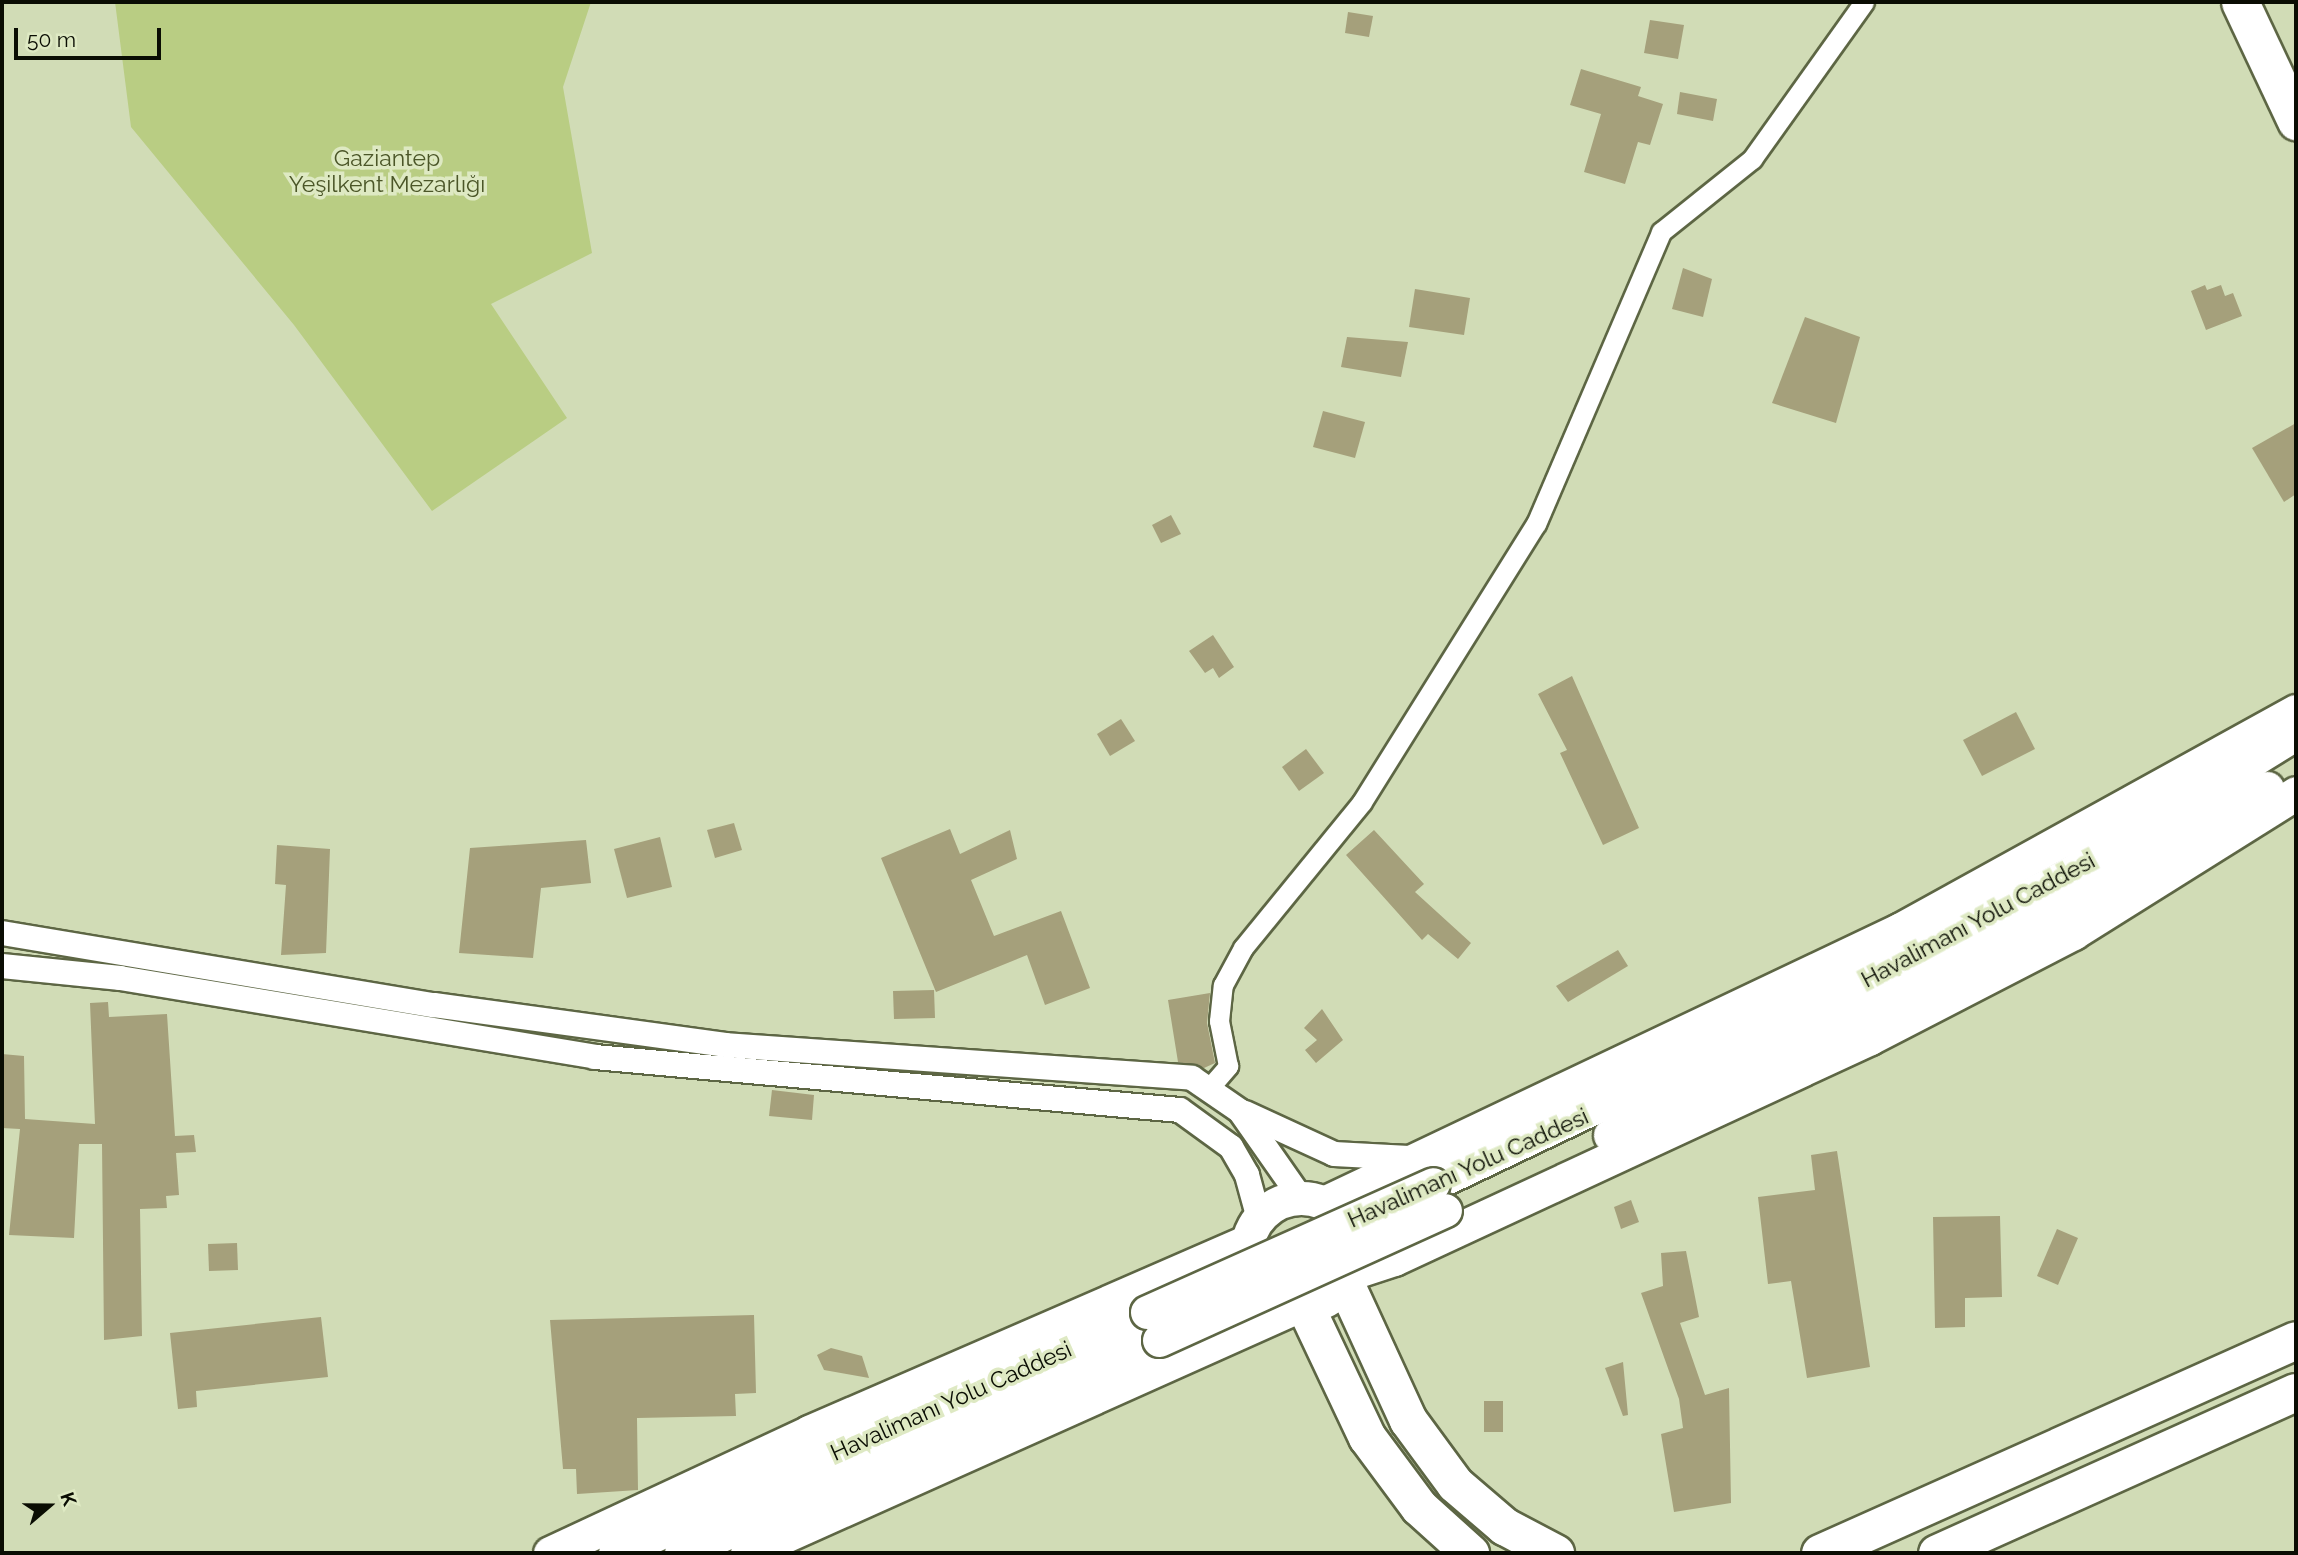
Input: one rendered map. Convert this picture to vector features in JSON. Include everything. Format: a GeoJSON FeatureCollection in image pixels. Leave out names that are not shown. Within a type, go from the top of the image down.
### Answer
{"type":"FeatureCollection","features":[{"type":"Feature","properties":{"kind":"highway"},"geometry":{"type":"LineString","coordinates":[[2240,2],[2296,121]]}},
{"type":"Feature","properties":{"kind":"highway"},"geometry":{"type":"LineString","coordinates":[[550,1553],[1253,1230],[1278,1203],[1312,1201],[1436,1182],[2296,711]]}},
{"type":"Feature","properties":{"kind":"highway","name":"Havalimanı Yolu Caddesi"},"geometry":{"type":"LineString","coordinates":[[681,1553],[1153,1326],[1436,1182],[1939,943],[2101,854],[2296,733]]}},
{"type":"Feature","properties":{"kind":"highway","name":"Havalimanı Yolu Caddesi"},"geometry":{"type":"LineString","coordinates":[[1436,1182],[1938,978],[2296,770]]}},
{"type":"Feature","properties":{"kind":"highway"},"geometry":{"type":"LineString","coordinates":[[747,1553],[1301,1306],[1328,1299],[1348,1278],[1870,1038],[2095,920],[2296,793]]}},
{"type":"Feature","properties":{"kind":"highway"},"geometry":{"type":"LineString","coordinates":[[1312,1201],[1349,1227],[1355,1250],[1348,1278],[1408,1420],[1455,1484],[1504,1526],[1555,1553]]}},
{"type":"Feature","properties":{"kind":"highway"},"geometry":{"type":"LineString","coordinates":[[1253,1230],[1249,1266],[1260,1288],[1301,1306],[1367,1437],[1419,1507],[1470,1553]]}},
{"type":"Feature","properties":{"kind":"highway"},"geometry":{"type":"LineString","coordinates":[[2011,1467],[2296,1312]]}},
{"type":"Feature","properties":{"kind":"highway","name":"Havalimanı Yolu Caddesi"},"geometry":{"type":"LineString","coordinates":[[615,1553],[1153,1326]]}},
{"type":"Feature","properties":{"kind":"highway"},"geometry":{"type":"LineString","coordinates":[[1820,1553],[2296,1340]]}},
{"type":"Feature","properties":{"kind":"highway"},"geometry":{"type":"LineString","coordinates":[[2031,1513],[2296,1392]]}},
{"type":"Feature","properties":{"kind":"highway"},"geometry":{"type":"LineString","coordinates":[[1937,1553],[2296,1406]]}},
{"type":"Feature","properties":{"kind":"street"},"geometry":{"type":"LineString","coordinates":[[1210,1087],[1228,1066],[1219,1021],[1223,985],[1243,948],[1363,802],[1536,524],[1661,232],[1752,159],[1864,2]]}},
{"type":"Feature","properties":{"kind":"street"},"geometry":{"type":"LineString","coordinates":[[2,933],[434,1005],[725,1045],[1192,1077],[1210,1087],[1240,1111],[1312,1201]]}},
{"type":"Feature","properties":{"kind":"street"},"geometry":{"type":"LineString","coordinates":[[2,966],[120,978],[595,1057],[1180,1111],[1231,1147],[1247,1175],[1253,1230]]}},
{"type":"Feature","properties":{"kind":"street"},"geometry":{"type":"LineString","coordinates":[[1240,1111],[1334,1154],[1396,1161],[1436,1182]]}},
{"type":"Feature","properties":{"kind":"green space","name":"Gaziantep Yeşilkent Mezarlığı"},"geometry":{"type":"Polygon","coordinates":[[[115,2],[591,2],[563,87],[592,253],[491,304],[567,418],[432,511],[294,325],[131,127],[115,2]]]}},
{"type":"Feature","properties":{"kind":"building"},"geometry":{"type":"Polygon","coordinates":[[[1348,12],[1373,16],[1369,37],[1345,33],[1348,12]]]}},
{"type":"Feature","properties":{"kind":"building"},"geometry":{"type":"Polygon","coordinates":[[[1650,20],[1684,25],[1678,59],[1644,53],[1650,20]]]}},
{"type":"Feature","properties":{"kind":"building"},"geometry":{"type":"Polygon","coordinates":[[[1581,69],[1641,87],[1638,96],[1663,104],[1650,145],[1638,142],[1625,184],[1584,172],[1601,114],[1570,105],[1581,69]]]}},
{"type":"Feature","properties":{"kind":"building"},"geometry":{"type":"Polygon","coordinates":[[[1680,92],[1717,99],[1713,121],[1677,114],[1680,92]]]}},
{"type":"Feature","properties":{"kind":"building"},"geometry":{"type":"Polygon","coordinates":[[[1683,268],[1712,279],[1703,317],[1672,309],[1683,268]]]}},
{"type":"Feature","properties":{"kind":"building"},"geometry":{"type":"Polygon","coordinates":[[[2205,285],[2207,290],[2221,285],[2225,296],[2233,293],[2242,316],[2206,330],[2191,291],[2205,285]]]}},
{"type":"Feature","properties":{"kind":"building"},"geometry":{"type":"Polygon","coordinates":[[[1415,289],[1470,298],[1464,335],[1409,327],[1415,289]]]}},
{"type":"Feature","properties":{"kind":"building"},"geometry":{"type":"Polygon","coordinates":[[[1805,317],[1860,337],[1836,423],[1772,403],[1805,317]]]}},
{"type":"Feature","properties":{"kind":"building"},"geometry":{"type":"Polygon","coordinates":[[[1347,337],[1408,342],[1401,377],[1341,367],[1347,337]]]}},
{"type":"Feature","properties":{"kind":"building"},"geometry":{"type":"Polygon","coordinates":[[[1323,411],[1365,422],[1355,458],[1313,447],[1323,411]]]}},
{"type":"Feature","properties":{"kind":"building"},"geometry":{"type":"Polygon","coordinates":[[[2296,423],[2296,494],[2284,502],[2252,448],[2296,423]]]}},
{"type":"Feature","properties":{"kind":"building"},"geometry":{"type":"Polygon","coordinates":[[[1171,515],[1181,534],[1161,543],[1152,525],[1171,515]]]}},
{"type":"Feature","properties":{"kind":"building"},"geometry":{"type":"Polygon","coordinates":[[[1213,635],[1234,667],[1219,678],[1213,668],[1205,673],[1189,651],[1213,635]]]}},
{"type":"Feature","properties":{"kind":"building"},"geometry":{"type":"Polygon","coordinates":[[[1572,676],[1639,828],[1603,845],[1560,753],[1567,750],[1538,694],[1572,676]]]}},
{"type":"Feature","properties":{"kind":"building"},"geometry":{"type":"Polygon","coordinates":[[[2016,712],[2035,749],[1982,776],[1963,740],[2016,712]]]}},
{"type":"Feature","properties":{"kind":"building"},"geometry":{"type":"Polygon","coordinates":[[[1121,719],[1135,741],[1110,756],[1097,734],[1121,719]]]}},
{"type":"Feature","properties":{"kind":"building"},"geometry":{"type":"Polygon","coordinates":[[[1306,749],[1324,773],[1299,791],[1282,767],[1306,749]]]}},
{"type":"Feature","properties":{"kind":"building"},"geometry":{"type":"Polygon","coordinates":[[[734,823],[742,850],[715,858],[707,830],[734,823]]]}},
{"type":"Feature","properties":{"kind":"building"},"geometry":{"type":"Polygon","coordinates":[[[950,829],[960,854],[1010,830],[1017,859],[971,880],[994,936],[1061,911],[1090,988],[1045,1005],[1027,955],[936,992],[881,858],[950,829]]]}},
{"type":"Feature","properties":{"kind":"building"},"geometry":{"type":"Polygon","coordinates":[[[1374,830],[1424,884],[1415,892],[1471,943],[1458,959],[1428,934],[1422,940],[1346,855],[1374,830]]]}},
{"type":"Feature","properties":{"kind":"building"},"geometry":{"type":"Polygon","coordinates":[[[660,837],[672,887],[627,898],[614,849],[660,837]]]}},
{"type":"Feature","properties":{"kind":"building"},"geometry":{"type":"Polygon","coordinates":[[[586,840],[591,883],[541,888],[533,958],[459,953],[470,848],[586,840]]]}},
{"type":"Feature","properties":{"kind":"building"},"geometry":{"type":"Polygon","coordinates":[[[277,845],[330,849],[326,953],[281,955],[286,885],[275,884],[277,845]]]}},
{"type":"Feature","properties":{"kind":"building"},"geometry":{"type":"Polygon","coordinates":[[[1618,950],[1628,966],[1568,1002],[1556,986],[1618,950]]]}},
{"type":"Feature","properties":{"kind":"building"},"geometry":{"type":"Polygon","coordinates":[[[934,990],[935,1018],[894,1019],[893,991],[934,990]]]}},
{"type":"Feature","properties":{"kind":"building"},"geometry":{"type":"Polygon","coordinates":[[[1210,993],[1207,1023],[1215,1063],[1204,1068],[1178,1062],[1168,1000],[1210,993]]]}},
{"type":"Feature","properties":{"kind":"building"},"geometry":{"type":"Polygon","coordinates":[[[108,1002],[109,1017],[167,1014],[175,1136],[194,1135],[196,1152],[176,1153],[179,1195],[166,1196],[167,1208],[140,1209],[142,1336],[104,1340],[102,1144],[79,1144],[74,1238],[9,1235],[20,1129],[2,1128],[2,1054],[24,1056],[25,1119],[95,1124],[90,1003],[108,1002]]]}},
{"type":"Feature","properties":{"kind":"building"},"geometry":{"type":"Polygon","coordinates":[[[1322,1009],[1343,1040],[1316,1063],[1305,1050],[1317,1040],[1304,1028],[1322,1009]]]}},
{"type":"Feature","properties":{"kind":"building"},"geometry":{"type":"Polygon","coordinates":[[[772,1090],[814,1095],[812,1120],[769,1116],[772,1090]]]}},
{"type":"Feature","properties":{"kind":"building"},"geometry":{"type":"Polygon","coordinates":[[[1837,1151],[1870,1367],[1807,1378],[1791,1281],[1768,1284],[1758,1197],[1815,1190],[1811,1155],[1837,1151]]]}},
{"type":"Feature","properties":{"kind":"building"},"geometry":{"type":"Polygon","coordinates":[[[1631,1200],[1639,1222],[1621,1229],[1614,1207],[1631,1200]]]}},
{"type":"Feature","properties":{"kind":"building"},"geometry":{"type":"Polygon","coordinates":[[[2000,1216],[2002,1297],[1965,1298],[1965,1327],[1935,1328],[1933,1217],[2000,1216]]]}},
{"type":"Feature","properties":{"kind":"building"},"geometry":{"type":"Polygon","coordinates":[[[2057,1229],[2078,1238],[2058,1285],[2037,1276],[2057,1229]]]}},
{"type":"Feature","properties":{"kind":"building"},"geometry":{"type":"Polygon","coordinates":[[[237,1243],[238,1270],[209,1271],[208,1244],[237,1243]]]}},
{"type":"Feature","properties":{"kind":"building"},"geometry":{"type":"Polygon","coordinates":[[[1686,1251],[1699,1317],[1680,1323],[1705,1395],[1729,1388],[1731,1503],[1674,1512],[1661,1434],[1683,1428],[1679,1399],[1641,1293],[1663,1286],[1661,1253],[1686,1251]]]}},
{"type":"Feature","properties":{"kind":"building"},"geometry":{"type":"Polygon","coordinates":[[[754,1315],[756,1393],[735,1394],[736,1416],[637,1418],[638,1490],[577,1494],[576,1469],[563,1469],[550,1320],[754,1315]]]}},
{"type":"Feature","properties":{"kind":"building"},"geometry":{"type":"Polygon","coordinates":[[[321,1317],[328,1377],[196,1391],[197,1407],[178,1409],[170,1333],[321,1317]]]}},
{"type":"Feature","properties":{"kind":"building"},"geometry":{"type":"Polygon","coordinates":[[[831,1348],[862,1356],[869,1378],[824,1370],[817,1355],[831,1348]]]}},
{"type":"Feature","properties":{"kind":"building"},"geometry":{"type":"Polygon","coordinates":[[[1623,1362],[1628,1415],[1623,1416],[1605,1368],[1623,1362]]]}},
{"type":"Feature","properties":{"kind":"building"},"geometry":{"type":"Polygon","coordinates":[[[1484,1401],[1503,1401],[1503,1432],[1484,1432],[1484,1401]]]}}]}
